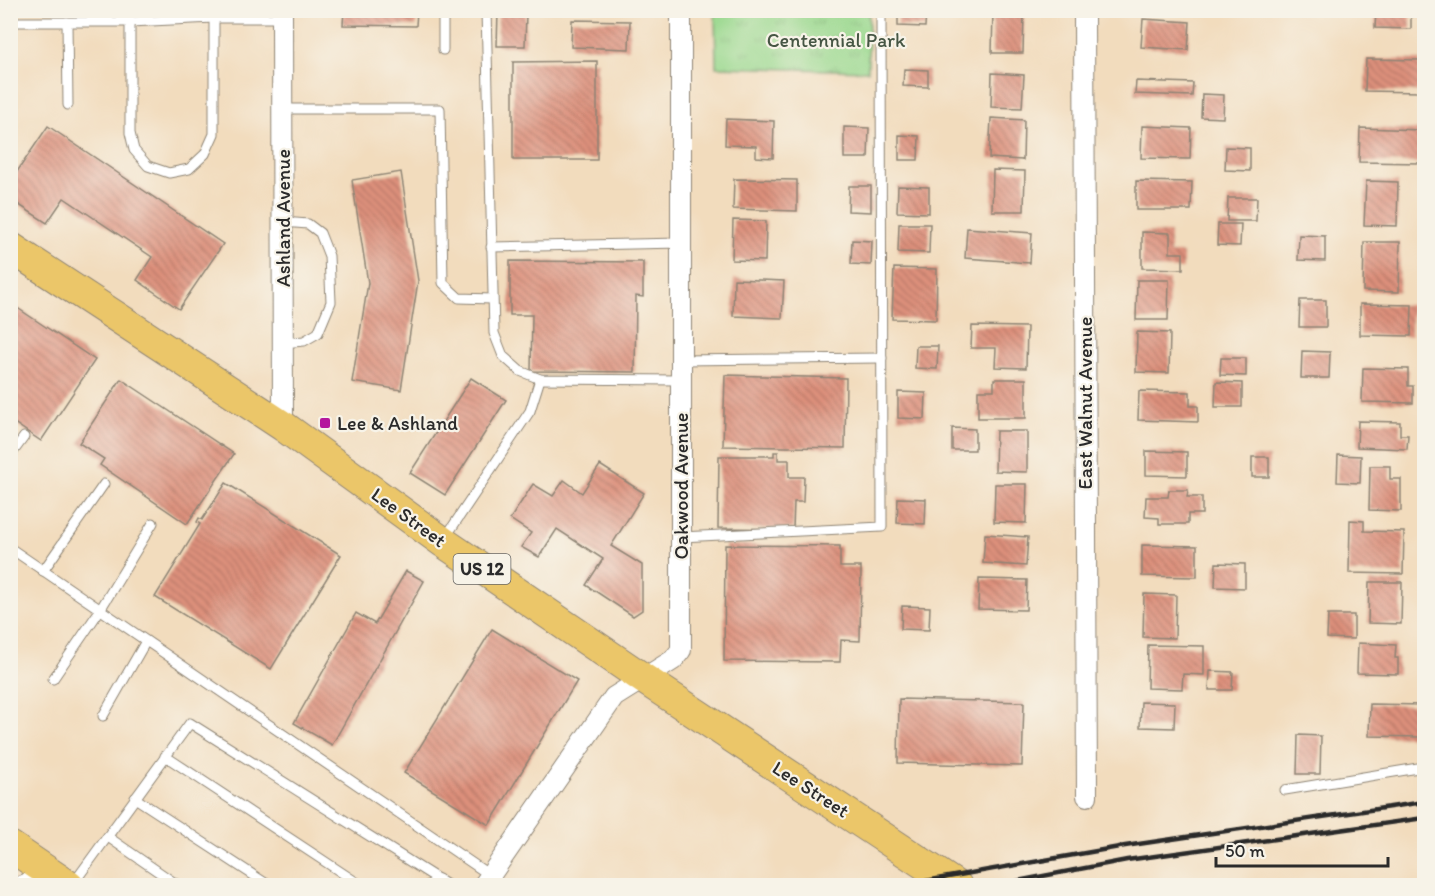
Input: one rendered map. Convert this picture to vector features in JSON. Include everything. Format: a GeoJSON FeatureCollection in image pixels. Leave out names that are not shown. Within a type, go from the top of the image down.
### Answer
{"type":"FeatureCollection","features":[{"type":"Feature","properties":{"kind":"main road","name":"Lee Street"},"geometry":{"type":"LineString","coordinates":[[10,247],[283,426],[443,542],[644,680],[957,885]]}},
{"type":"Feature","properties":{"kind":"main road"},"geometry":{"type":"LineString","coordinates":[[10,846],[62,880]]}},
{"type":"Feature","properties":{"kind":"street","name":"Oakwood Avenue"},"geometry":{"type":"LineString","coordinates":[[487,881],[614,697],[673,660],[681,650],[681,10]]}},
{"type":"Feature","properties":{"kind":"street","name":"East Walnut Avenue"},"geometry":{"type":"LineString","coordinates":[[1084,10],[1087,796]]}},
{"type":"Feature","properties":{"kind":"street","name":"Ashland Avenue"},"geometry":{"type":"LineString","coordinates":[[282,14],[283,426]]}},
{"type":"Feature","properties":{"kind":"lane"},"geometry":{"type":"LineString","coordinates":[[443,10],[443,51]]}},
{"type":"Feature","properties":{"kind":"lane"},"geometry":{"type":"LineString","coordinates":[[486,10],[492,299],[494,333],[503,356],[520,371],[540,379],[681,380]]}},
{"type":"Feature","properties":{"kind":"lane"},"geometry":{"type":"LineString","coordinates":[[681,537],[882,527],[881,10]]}},
{"type":"Feature","properties":{"kind":"lane"},"geometry":{"type":"LineString","coordinates":[[10,22],[130,22],[282,14]]}},
{"type":"Feature","properties":{"kind":"lane"},"geometry":{"type":"LineString","coordinates":[[130,22],[130,134],[134,150],[148,166],[169,173],[189,169],[205,154],[214,134],[214,18]]}},
{"type":"Feature","properties":{"kind":"lane"},"geometry":{"type":"LineString","coordinates":[[67,22],[68,105]]}},
{"type":"Feature","properties":{"kind":"lane"},"geometry":{"type":"LineString","coordinates":[[282,109],[440,109],[443,283],[459,298],[492,299]]}},
{"type":"Feature","properties":{"kind":"lane"},"geometry":{"type":"LineString","coordinates":[[283,222],[308,224],[320,233],[329,256],[331,302],[318,333],[304,341],[283,343]]}},
{"type":"Feature","properties":{"kind":"lane"},"geometry":{"type":"LineString","coordinates":[[491,247],[681,243]]}},
{"type":"Feature","properties":{"kind":"lane"},"geometry":{"type":"LineString","coordinates":[[681,360],[882,358]]}},
{"type":"Feature","properties":{"kind":"lane"},"geometry":{"type":"LineString","coordinates":[[443,542],[530,411],[540,379]]}},
{"type":"Feature","properties":{"kind":"lane"},"geometry":{"type":"LineString","coordinates":[[10,456],[24,437]]}},
{"type":"Feature","properties":{"kind":"lane"},"geometry":{"type":"LineString","coordinates":[[43,570],[104,484]]}},
{"type":"Feature","properties":{"kind":"lane"},"geometry":{"type":"LineString","coordinates":[[53,679],[100,610],[153,523]]}},
{"type":"Feature","properties":{"kind":"lane"},"geometry":{"type":"LineString","coordinates":[[10,548],[487,881]]}},
{"type":"Feature","properties":{"kind":"lane"},"geometry":{"type":"LineString","coordinates":[[103,716],[146,641]]}},
{"type":"Feature","properties":{"kind":"lane"},"geometry":{"type":"LineString","coordinates":[[10,885],[62,880],[108,837],[190,723],[449,885]]}},
{"type":"Feature","properties":{"kind":"lane"},"geometry":{"type":"LineString","coordinates":[[165,756],[362,885]]}},
{"type":"Feature","properties":{"kind":"lane"},"geometry":{"type":"LineString","coordinates":[[1285,790],[1425,767]]}},
{"type":"Feature","properties":{"kind":"lane"},"geometry":{"type":"LineString","coordinates":[[135,798],[270,885]]}},
{"type":"Feature","properties":{"kind":"lane"},"geometry":{"type":"LineString","coordinates":[[108,837],[179,885]]}},
{"type":"Feature","properties":{"kind":"lane"},"geometry":{"type":"LineString","coordinates":[[427,885],[439,879]]}},
{"type":"Feature","properties":{"kind":"green space","name":"Centennial Park"},"geometry":{"type":"Polygon","coordinates":[[[715,11],[869,11],[868,71],[716,67],[715,11]]]}},
{"type":"Feature","properties":{"kind":"building"},"geometry":{"type":"Polygon","coordinates":[[[344,10],[417,10],[416,26],[343,25],[344,10]]]}},
{"type":"Feature","properties":{"kind":"building"},"geometry":{"type":"Polygon","coordinates":[[[898,10],[926,10],[925,27],[898,26],[898,10]]]}},
{"type":"Feature","properties":{"kind":"building"},"geometry":{"type":"Polygon","coordinates":[[[1376,10],[1411,10],[1411,29],[1375,28],[1376,10]]]}},
{"type":"Feature","properties":{"kind":"building"},"geometry":{"type":"Polygon","coordinates":[[[498,12],[526,13],[525,46],[497,46],[498,12]]]}},
{"type":"Feature","properties":{"kind":"building"},"geometry":{"type":"Polygon","coordinates":[[[993,12],[1024,13],[1023,53],[992,53],[993,12]]]}},
{"type":"Feature","properties":{"kind":"building"},"geometry":{"type":"Polygon","coordinates":[[[1143,19],[1190,22],[1188,50],[1141,47],[1143,19]]]}},
{"type":"Feature","properties":{"kind":"building"},"geometry":{"type":"Polygon","coordinates":[[[572,20],[630,21],[629,49],[571,47],[572,20]]]}},
{"type":"Feature","properties":{"kind":"building"},"geometry":{"type":"Polygon","coordinates":[[[1366,59],[1420,60],[1420,92],[1365,91],[1366,59]]]}},
{"type":"Feature","properties":{"kind":"building"},"geometry":{"type":"Polygon","coordinates":[[[597,61],[597,160],[513,160],[513,62],[597,61]]]}},
{"type":"Feature","properties":{"kind":"building"},"geometry":{"type":"Polygon","coordinates":[[[904,69],[928,70],[928,87],[903,86],[904,69]]]}},
{"type":"Feature","properties":{"kind":"building"},"geometry":{"type":"Polygon","coordinates":[[[992,73],[1024,75],[1022,108],[991,107],[992,73]]]}},
{"type":"Feature","properties":{"kind":"building"},"geometry":{"type":"Polygon","coordinates":[[[1136,81],[1193,83],[1192,96],[1135,94],[1136,81]]]}},
{"type":"Feature","properties":{"kind":"building"},"geometry":{"type":"Polygon","coordinates":[[[1202,94],[1224,95],[1223,118],[1201,117],[1202,94]]]}},
{"type":"Feature","properties":{"kind":"building"},"geometry":{"type":"Polygon","coordinates":[[[991,118],[1024,120],[1023,160],[989,158],[991,118]]]}},
{"type":"Feature","properties":{"kind":"building"},"geometry":{"type":"Polygon","coordinates":[[[726,119],[774,121],[773,158],[756,157],[756,146],[725,145],[726,119]]]}},
{"type":"Feature","properties":{"kind":"building"},"geometry":{"type":"Polygon","coordinates":[[[48,126],[223,244],[179,309],[137,280],[152,257],[64,198],[47,223],[10,199],[10,182],[48,126]]]}},
{"type":"Feature","properties":{"kind":"building"},"geometry":{"type":"Polygon","coordinates":[[[1142,126],[1191,128],[1190,159],[1141,158],[1142,126]]]}},
{"type":"Feature","properties":{"kind":"building"},"geometry":{"type":"Polygon","coordinates":[[[844,127],[869,128],[868,158],[844,158],[844,127]]]}},
{"type":"Feature","properties":{"kind":"building"},"geometry":{"type":"Polygon","coordinates":[[[1360,128],[1421,130],[1420,163],[1359,162],[1360,128]]]}},
{"type":"Feature","properties":{"kind":"building"},"geometry":{"type":"Polygon","coordinates":[[[899,135],[919,136],[918,160],[899,160],[899,135]]]}},
{"type":"Feature","properties":{"kind":"building"},"geometry":{"type":"Polygon","coordinates":[[[1226,147],[1250,148],[1250,171],[1225,170],[1226,147]]]}},
{"type":"Feature","properties":{"kind":"building"},"geometry":{"type":"Polygon","coordinates":[[[993,170],[1025,171],[1024,211],[992,211],[993,170]]]}},
{"type":"Feature","properties":{"kind":"building"},"geometry":{"type":"Polygon","coordinates":[[[401,172],[418,281],[401,390],[352,382],[368,283],[352,180],[401,172]]]}},
{"type":"Feature","properties":{"kind":"building"},"geometry":{"type":"Polygon","coordinates":[[[734,179],[797,180],[797,211],[733,209],[734,179]]]}},
{"type":"Feature","properties":{"kind":"building"},"geometry":{"type":"Polygon","coordinates":[[[1136,181],[1192,182],[1191,210],[1136,210],[1136,181]]]}},
{"type":"Feature","properties":{"kind":"building"},"geometry":{"type":"Polygon","coordinates":[[[1366,181],[1398,182],[1397,226],[1364,225],[1366,181]]]}},
{"type":"Feature","properties":{"kind":"building"},"geometry":{"type":"Polygon","coordinates":[[[849,186],[871,186],[871,212],[848,211],[849,186]]]}},
{"type":"Feature","properties":{"kind":"building"},"geometry":{"type":"Polygon","coordinates":[[[898,186],[929,187],[929,213],[897,212],[898,186]]]}},
{"type":"Feature","properties":{"kind":"building"},"geometry":{"type":"Polygon","coordinates":[[[1228,198],[1257,198],[1256,221],[1227,221],[1228,198]]]}},
{"type":"Feature","properties":{"kind":"building"},"geometry":{"type":"Polygon","coordinates":[[[733,220],[766,221],[765,261],[732,260],[733,220]]]}},
{"type":"Feature","properties":{"kind":"building"},"geometry":{"type":"Polygon","coordinates":[[[899,224],[930,224],[929,253],[898,252],[899,224]]]}},
{"type":"Feature","properties":{"kind":"building"},"geometry":{"type":"Polygon","coordinates":[[[1218,224],[1241,224],[1240,246],[1217,245],[1218,224]]]}},
{"type":"Feature","properties":{"kind":"building"},"geometry":{"type":"Polygon","coordinates":[[[967,228],[1032,233],[1030,263],[965,258],[967,228]]]}},
{"type":"Feature","properties":{"kind":"building"},"geometry":{"type":"Polygon","coordinates":[[[1142,232],[1170,233],[1170,253],[1183,253],[1183,269],[1142,268],[1142,232]]]}},
{"type":"Feature","properties":{"kind":"building"},"geometry":{"type":"Polygon","coordinates":[[[1299,235],[1325,236],[1325,261],[1298,260],[1299,235]]]}},
{"type":"Feature","properties":{"kind":"building"},"geometry":{"type":"Polygon","coordinates":[[[852,240],[872,241],[871,265],[851,264],[852,240]]]}},
{"type":"Feature","properties":{"kind":"building"},"geometry":{"type":"Polygon","coordinates":[[[1364,242],[1400,242],[1399,292],[1363,291],[1364,242]]]}},
{"type":"Feature","properties":{"kind":"building"},"geometry":{"type":"Polygon","coordinates":[[[510,261],[643,262],[643,297],[636,296],[635,372],[531,371],[532,315],[510,315],[510,261]]]}},
{"type":"Feature","properties":{"kind":"building"},"geometry":{"type":"Polygon","coordinates":[[[894,268],[937,269],[936,320],[892,319],[894,268]]]}},
{"type":"Feature","properties":{"kind":"building"},"geometry":{"type":"Polygon","coordinates":[[[734,279],[784,281],[782,318],[733,316],[734,279]]]}},
{"type":"Feature","properties":{"kind":"building"},"geometry":{"type":"Polygon","coordinates":[[[1137,280],[1169,280],[1168,320],[1136,320],[1137,280]]]}},
{"type":"Feature","properties":{"kind":"building"},"geometry":{"type":"Polygon","coordinates":[[[1300,300],[1326,300],[1326,327],[1299,327],[1300,300]]]}},
{"type":"Feature","properties":{"kind":"building"},"geometry":{"type":"Polygon","coordinates":[[[10,303],[95,360],[41,441],[10,420],[10,303]]]}},
{"type":"Feature","properties":{"kind":"building"},"geometry":{"type":"Polygon","coordinates":[[[1360,304],[1412,305],[1411,336],[1360,335],[1360,304]]]}},
{"type":"Feature","properties":{"kind":"building"},"geometry":{"type":"Polygon","coordinates":[[[972,326],[1027,327],[1026,368],[995,367],[996,348],[971,348],[972,326]]]}},
{"type":"Feature","properties":{"kind":"building"},"geometry":{"type":"Polygon","coordinates":[[[1137,332],[1170,333],[1169,373],[1136,372],[1137,332]]]}},
{"type":"Feature","properties":{"kind":"building"},"geometry":{"type":"Polygon","coordinates":[[[916,346],[938,346],[937,369],[915,368],[916,346]]]}},
{"type":"Feature","properties":{"kind":"building"},"geometry":{"type":"Polygon","coordinates":[[[1302,351],[1330,352],[1329,378],[1301,378],[1302,351]]]}},
{"type":"Feature","properties":{"kind":"building"},"geometry":{"type":"Polygon","coordinates":[[[1221,358],[1246,358],[1246,376],[1220,375],[1221,358]]]}},
{"type":"Feature","properties":{"kind":"building"},"geometry":{"type":"Polygon","coordinates":[[[1363,368],[1408,369],[1408,386],[1413,386],[1413,403],[1362,402],[1363,368]]]}},
{"type":"Feature","properties":{"kind":"building"},"geometry":{"type":"Polygon","coordinates":[[[725,375],[846,378],[845,448],[723,446],[725,375]]]}},
{"type":"Feature","properties":{"kind":"building"},"geometry":{"type":"Polygon","coordinates":[[[471,378],[506,400],[445,495],[410,473],[471,378]]]}},
{"type":"Feature","properties":{"kind":"building"},"geometry":{"type":"Polygon","coordinates":[[[121,379],[234,454],[187,524],[100,465],[104,459],[79,443],[121,379]]]}},
{"type":"Feature","properties":{"kind":"building"},"geometry":{"type":"Polygon","coordinates":[[[994,379],[1026,379],[1026,418],[978,418],[978,390],[994,390],[994,379]]]}},
{"type":"Feature","properties":{"kind":"building"},"geometry":{"type":"Polygon","coordinates":[[[1216,382],[1242,383],[1242,407],[1215,407],[1216,382]]]}},
{"type":"Feature","properties":{"kind":"building"},"geometry":{"type":"Polygon","coordinates":[[[1139,391],[1190,392],[1190,406],[1198,406],[1198,422],[1138,420],[1139,391]]]}},
{"type":"Feature","properties":{"kind":"building"},"geometry":{"type":"Polygon","coordinates":[[[898,392],[926,393],[925,419],[898,418],[898,392]]]}},
{"type":"Feature","properties":{"kind":"building"},"geometry":{"type":"Polygon","coordinates":[[[1358,421],[1400,422],[1400,435],[1408,435],[1407,449],[1357,447],[1358,421]]]}},
{"type":"Feature","properties":{"kind":"building"},"geometry":{"type":"Polygon","coordinates":[[[952,428],[975,429],[975,450],[952,450],[952,428]]]}},
{"type":"Feature","properties":{"kind":"building"},"geometry":{"type":"Polygon","coordinates":[[[996,431],[1027,431],[1027,472],[995,471],[996,431]]]}},
{"type":"Feature","properties":{"kind":"building"},"geometry":{"type":"Polygon","coordinates":[[[1146,451],[1187,452],[1187,476],[1146,475],[1146,451]]]}},
{"type":"Feature","properties":{"kind":"building"},"geometry":{"type":"Polygon","coordinates":[[[774,452],[778,452],[778,460],[789,460],[789,477],[804,477],[803,502],[794,502],[793,529],[718,528],[719,456],[774,456],[774,452]]]}},
{"type":"Feature","properties":{"kind":"building"},"geometry":{"type":"Polygon","coordinates":[[[1338,455],[1361,456],[1360,483],[1337,482],[1338,455]]]}},
{"type":"Feature","properties":{"kind":"building"},"geometry":{"type":"Polygon","coordinates":[[[1252,457],[1269,457],[1269,477],[1252,477],[1252,457]]]}},
{"type":"Feature","properties":{"kind":"building"},"geometry":{"type":"Polygon","coordinates":[[[600,465],[644,493],[611,546],[642,565],[642,610],[633,616],[586,585],[603,559],[557,529],[539,557],[521,547],[531,533],[510,519],[533,484],[553,496],[564,480],[582,493],[600,465]]]}},
{"type":"Feature","properties":{"kind":"building"},"geometry":{"type":"Polygon","coordinates":[[[1370,466],[1390,466],[1390,479],[1401,479],[1401,511],[1369,510],[1370,466]]]}},
{"type":"Feature","properties":{"kind":"building"},"geometry":{"type":"Polygon","coordinates":[[[226,483],[341,555],[271,669],[155,597],[200,524],[197,522],[199,518],[202,520],[226,483]]]}},
{"type":"Feature","properties":{"kind":"building"},"geometry":{"type":"Polygon","coordinates":[[[995,484],[1027,484],[1026,523],[994,522],[995,484]]]}},
{"type":"Feature","properties":{"kind":"building"},"geometry":{"type":"Polygon","coordinates":[[[1169,490],[1188,490],[1187,497],[1202,497],[1202,514],[1188,514],[1188,524],[1159,524],[1159,518],[1145,517],[1146,497],[1168,497],[1169,490]]]}},
{"type":"Feature","properties":{"kind":"building"},"geometry":{"type":"Polygon","coordinates":[[[898,498],[926,499],[925,524],[897,523],[898,498]]]}},
{"type":"Feature","properties":{"kind":"building"},"geometry":{"type":"Polygon","coordinates":[[[1350,520],[1364,521],[1364,531],[1404,532],[1403,574],[1349,573],[1350,520]]]}},
{"type":"Feature","properties":{"kind":"building"},"geometry":{"type":"Polygon","coordinates":[[[985,534],[1028,537],[1026,566],[983,563],[985,534]]]}},
{"type":"Feature","properties":{"kind":"building"},"geometry":{"type":"Polygon","coordinates":[[[725,545],[840,546],[840,567],[861,567],[860,641],[841,640],[840,662],[724,661],[725,545]]]}},
{"type":"Feature","properties":{"kind":"building"},"geometry":{"type":"Polygon","coordinates":[[[1142,545],[1197,546],[1197,577],[1142,576],[1142,545]]]}},
{"type":"Feature","properties":{"kind":"building"},"geometry":{"type":"Polygon","coordinates":[[[1216,563],[1245,564],[1245,588],[1215,587],[1216,563]]]}},
{"type":"Feature","properties":{"kind":"building"},"geometry":{"type":"Polygon","coordinates":[[[406,571],[424,581],[332,745],[294,723],[356,613],[375,624],[406,571]]]}},
{"type":"Feature","properties":{"kind":"building"},"geometry":{"type":"Polygon","coordinates":[[[979,579],[1027,580],[1026,610],[978,609],[979,579]]]}},
{"type":"Feature","properties":{"kind":"building"},"geometry":{"type":"Polygon","coordinates":[[[1369,582],[1402,582],[1401,624],[1368,623],[1369,582]]]}},
{"type":"Feature","properties":{"kind":"building"},"geometry":{"type":"Polygon","coordinates":[[[1144,594],[1176,595],[1175,638],[1143,637],[1144,594]]]}},
{"type":"Feature","properties":{"kind":"building"},"geometry":{"type":"Polygon","coordinates":[[[902,606],[930,607],[929,630],[901,629],[902,606]]]}},
{"type":"Feature","properties":{"kind":"building"},"geometry":{"type":"Polygon","coordinates":[[[1328,615],[1354,615],[1354,639],[1327,638],[1328,615]]]}},
{"type":"Feature","properties":{"kind":"building"},"geometry":{"type":"Polygon","coordinates":[[[492,629],[577,681],[489,825],[404,773],[492,629]]]}},
{"type":"Feature","properties":{"kind":"building"},"geometry":{"type":"Polygon","coordinates":[[[1358,643],[1396,645],[1395,658],[1398,658],[1398,674],[1357,673],[1358,643]]]}},
{"type":"Feature","properties":{"kind":"building"},"geometry":{"type":"Polygon","coordinates":[[[1148,645],[1204,646],[1204,675],[1183,674],[1182,689],[1147,688],[1148,645]]]}},
{"type":"Feature","properties":{"kind":"building"},"geometry":{"type":"Polygon","coordinates":[[[1210,671],[1233,672],[1232,690],[1209,690],[1210,671]]]}},
{"type":"Feature","properties":{"kind":"building"},"geometry":{"type":"Polygon","coordinates":[[[899,699],[1024,702],[1022,766],[898,763],[899,699]]]}},
{"type":"Feature","properties":{"kind":"building"},"geometry":{"type":"Polygon","coordinates":[[[1141,702],[1175,703],[1174,728],[1140,727],[1141,702]]]}},
{"type":"Feature","properties":{"kind":"building"},"geometry":{"type":"Polygon","coordinates":[[[1370,704],[1423,705],[1422,737],[1369,736],[1370,704]]]}},
{"type":"Feature","properties":{"kind":"building"},"geometry":{"type":"Polygon","coordinates":[[[1298,735],[1321,736],[1320,774],[1297,774],[1298,735]]]}},
{"type":"Feature","properties":{"kind":"railway"},"geometry":{"type":"LineString","coordinates":[[897,886],[1125,846],[1424,802]]}},
{"type":"Feature","properties":{"kind":"railway"},"geometry":{"type":"LineString","coordinates":[[991,886],[1127,860],[1424,818]]}},
{"type":"Feature","properties":{"kind":"place","name":"Lee & Ashland"},"geometry":{"type":"Point","coordinates":[325,423]}}]}
